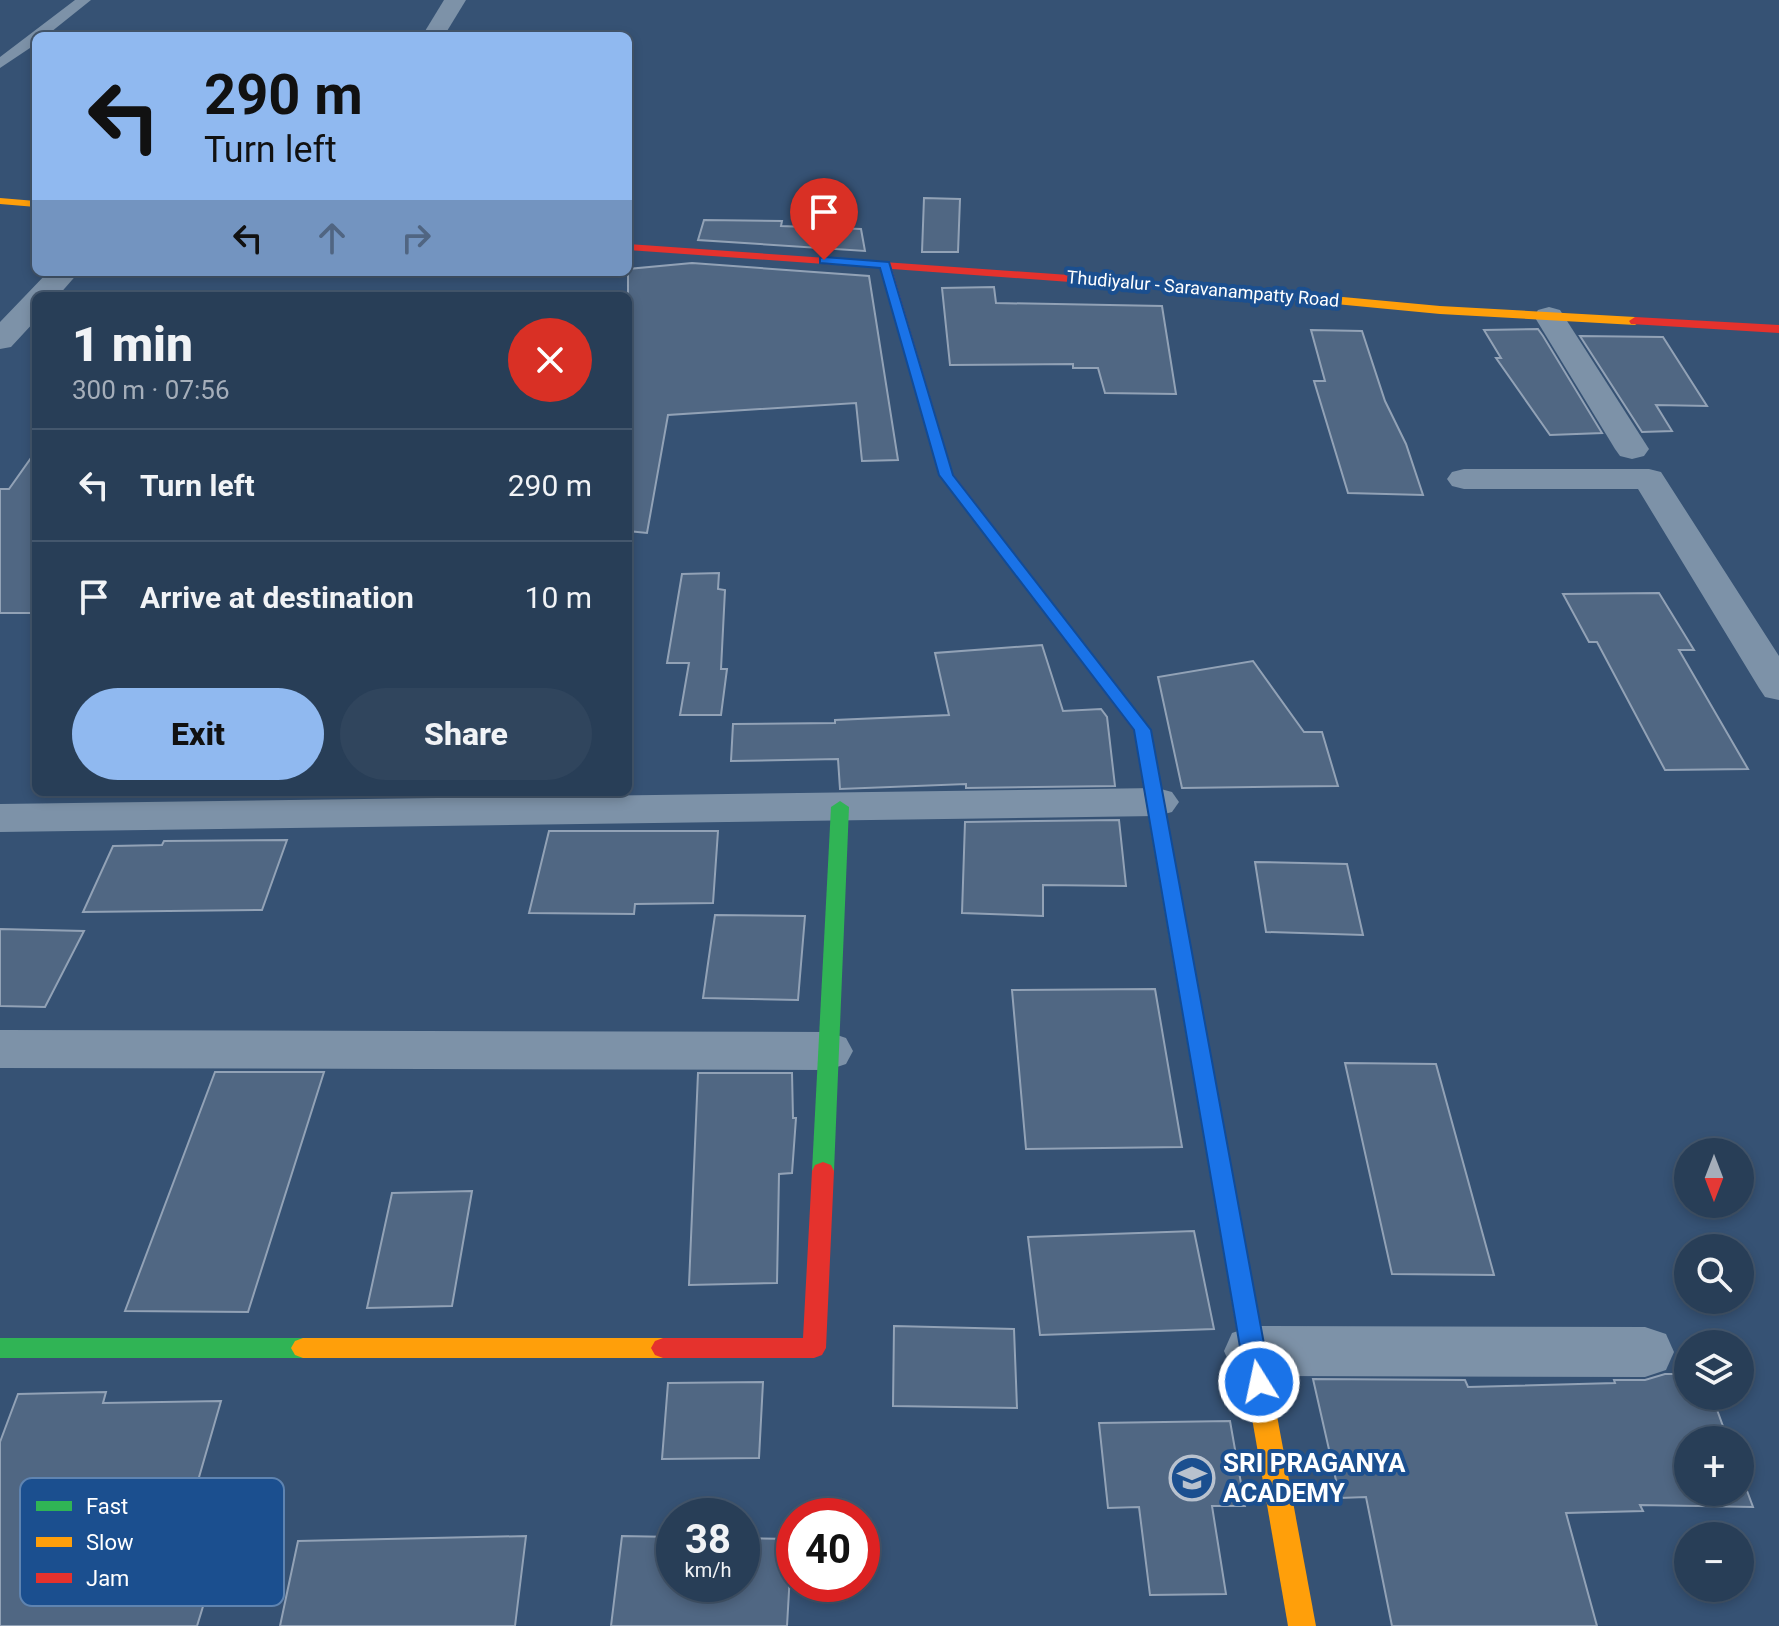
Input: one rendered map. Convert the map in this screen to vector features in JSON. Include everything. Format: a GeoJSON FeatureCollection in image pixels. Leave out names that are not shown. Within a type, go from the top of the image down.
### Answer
{"type":"FeatureCollection","features":[{"type":"Feature","properties":{"kind":"street"},"geometry":{"type":"LineString","coordinates":[[435,32],[455,0]]}},
{"type":"Feature","properties":{"kind":"street"},"geometry":{"type":"LineString","coordinates":[[0,201],[32,204]]}},
{"type":"Feature","properties":{"kind":"street","name":"Thudiyalur - Saravanampatty Road"},"geometry":{"type":"LineString","coordinates":[[632,247],[1121,281],[1440,310],[1779,329]]}},
{"type":"Feature","properties":{"kind":"street"},"geometry":{"type":"LineString","coordinates":[[885,264],[946,475],[1142,730],[1302,1626]]}},
{"type":"Feature","properties":{"kind":"street"},"geometry":{"type":"LineString","coordinates":[[46,292],[60,276]]}},
{"type":"Feature","properties":{"kind":"street"},"geometry":{"type":"LineString","coordinates":[[0,340],[32,306]]}},
{"type":"Feature","properties":{"kind":"street"},"geometry":{"type":"LineString","coordinates":[[1549,316],[1632,449]]}},
{"type":"Feature","properties":{"kind":"street"},"geometry":{"type":"LineString","coordinates":[[1464,479],[1649,479],[1779,688]]}},
{"type":"Feature","properties":{"kind":"street"},"geometry":{"type":"LineString","coordinates":[[0,818],[1157,802]]}},
{"type":"Feature","properties":{"kind":"street"},"geometry":{"type":"LineString","coordinates":[[0,1348],[814,1348],[840,807]]}},
{"type":"Feature","properties":{"kind":"street"},"geometry":{"type":"LineString","coordinates":[[0,1049],[828,1051]]}},
{"type":"Feature","properties":{"kind":"street"},"geometry":{"type":"LineString","coordinates":[[1253,1351],[1645,1352]]}},
{"type":"Feature","properties":{"kind":"lane"},"geometry":{"type":"LineString","coordinates":[[41,32],[84,0]]}},
{"type":"Feature","properties":{"kind":"lane"},"geometry":{"type":"LineString","coordinates":[[0,64],[32,39]]}},
{"type":"Feature","properties":{"kind":"building"},"geometry":{"type":"Polygon","coordinates":[[[924,198],[960,199],[958,252],[922,252],[924,198]]]}},
{"type":"Feature","properties":{"kind":"building"},"geometry":{"type":"Polygon","coordinates":[[[704,220],[782,221],[781,226],[861,229],[865,251],[698,240],[704,220]]]}},
{"type":"Feature","properties":{"kind":"building"},"geometry":{"type":"Polygon","coordinates":[[[692,263],[869,276],[898,460],[862,461],[856,403],[668,415],[647,533],[632,531],[632,292],[628,292],[628,276],[632,276],[632,269],[692,263]]]}},
{"type":"Feature","properties":{"kind":"building"},"geometry":{"type":"Polygon","coordinates":[[[994,287],[996,303],[1162,306],[1176,394],[1105,393],[1098,368],[1073,368],[1073,364],[950,365],[942,288],[994,287]]]}},
{"type":"Feature","properties":{"kind":"building"},"geometry":{"type":"Polygon","coordinates":[[[1538,329],[1602,433],[1550,435],[1496,358],[1501,358],[1484,330],[1538,329]]]}},
{"type":"Feature","properties":{"kind":"building"},"geometry":{"type":"Polygon","coordinates":[[[1311,330],[1362,331],[1385,401],[1406,444],[1423,495],[1348,493],[1314,381],[1325,381],[1311,330]]]}},
{"type":"Feature","properties":{"kind":"building"},"geometry":{"type":"Polygon","coordinates":[[[1580,336],[1663,337],[1707,406],[1656,405],[1672,431],[1642,432],[1580,336]]]}},
{"type":"Feature","properties":{"kind":"building"},"geometry":{"type":"Polygon","coordinates":[[[32,457],[32,613],[0,613],[0,489],[9,489],[32,457]]]}},
{"type":"Feature","properties":{"kind":"building"},"geometry":{"type":"Polygon","coordinates":[[[719,573],[718,589],[725,590],[721,669],[727,669],[721,715],[680,715],[689,663],[667,663],[682,574],[719,573]]]}},
{"type":"Feature","properties":{"kind":"building"},"geometry":{"type":"Polygon","coordinates":[[[1659,593],[1694,650],[1679,650],[1748,769],[1665,770],[1597,642],[1589,642],[1563,594],[1659,593]]]}},
{"type":"Feature","properties":{"kind":"building"},"geometry":{"type":"Polygon","coordinates":[[[1042,645],[1063,711],[1101,709],[1107,717],[1115,786],[966,788],[966,784],[840,789],[838,759],[731,761],[733,724],[835,723],[835,720],[949,715],[935,653],[1042,645]]]}},
{"type":"Feature","properties":{"kind":"building"},"geometry":{"type":"Polygon","coordinates":[[[1253,661],[1304,732],[1322,732],[1338,786],[1182,788],[1158,677],[1253,661]]]}},
{"type":"Feature","properties":{"kind":"building"},"geometry":{"type":"Polygon","coordinates":[[[1119,820],[1126,886],[1043,885],[1043,916],[962,913],[965,822],[1119,820]]]}},
{"type":"Feature","properties":{"kind":"building"},"geometry":{"type":"Polygon","coordinates":[[[549,831],[718,831],[713,903],[635,904],[634,914],[529,913],[549,831]]]}},
{"type":"Feature","properties":{"kind":"building"},"geometry":{"type":"Polygon","coordinates":[[[287,840],[262,910],[83,912],[113,846],[162,845],[164,841],[287,840]]]}},
{"type":"Feature","properties":{"kind":"building"},"geometry":{"type":"Polygon","coordinates":[[[1255,862],[1347,864],[1363,935],[1266,932],[1255,862]]]}},
{"type":"Feature","properties":{"kind":"building"},"geometry":{"type":"Polygon","coordinates":[[[715,915],[805,916],[798,1000],[703,998],[715,915]]]}},
{"type":"Feature","properties":{"kind":"building"},"geometry":{"type":"Polygon","coordinates":[[[0,929],[84,931],[45,1007],[0,1006],[0,929]]]}},
{"type":"Feature","properties":{"kind":"building"},"geometry":{"type":"Polygon","coordinates":[[[1155,989],[1182,1147],[1026,1149],[1012,990],[1155,989]]]}},
{"type":"Feature","properties":{"kind":"building"},"geometry":{"type":"Polygon","coordinates":[[[1345,1063],[1436,1064],[1494,1275],[1392,1274],[1345,1063]]]}},
{"type":"Feature","properties":{"kind":"building"},"geometry":{"type":"Polygon","coordinates":[[[215,1072],[324,1072],[248,1312],[125,1311],[215,1072]]]}},
{"type":"Feature","properties":{"kind":"building"},"geometry":{"type":"Polygon","coordinates":[[[698,1073],[792,1073],[793,1118],[796,1118],[792,1173],[779,1174],[777,1283],[689,1285],[698,1073]]]}},
{"type":"Feature","properties":{"kind":"building"},"geometry":{"type":"Polygon","coordinates":[[[472,1191],[452,1306],[367,1308],[392,1193],[472,1191]]]}},
{"type":"Feature","properties":{"kind":"building"},"geometry":{"type":"Polygon","coordinates":[[[1194,1231],[1214,1329],[1040,1335],[1028,1237],[1194,1231]]]}},
{"type":"Feature","properties":{"kind":"building"},"geometry":{"type":"Polygon","coordinates":[[[894,1326],[1014,1329],[1017,1408],[893,1406],[894,1326]]]}},
{"type":"Feature","properties":{"kind":"building"},"geometry":{"type":"Polygon","coordinates":[[[1674,1374],[1674,1410],[1717,1410],[1723,1426],[1674,1426],[1674,1506],[1640,1505],[1643,1511],[1566,1513],[1597,1626],[1392,1626],[1366,1497],[1340,1498],[1313,1379],[1465,1380],[1468,1387],[1645,1380],[1674,1374]]]}},
{"type":"Feature","properties":{"kind":"building"},"geometry":{"type":"Polygon","coordinates":[[[763,1382],[759,1458],[662,1459],[668,1383],[763,1382]]]}},
{"type":"Feature","properties":{"kind":"building"},"geometry":{"type":"Polygon","coordinates":[[[106,1392],[103,1403],[221,1401],[199,1478],[20,1478],[20,1606],[203,1606],[197,1626],[0,1626],[0,1442],[18,1394],[106,1392]]]}},
{"type":"Feature","properties":{"kind":"building"},"geometry":{"type":"Polygon","coordinates":[[[1230,1421],[1245,1506],[1212,1506],[1226,1594],[1150,1595],[1139,1507],[1108,1508],[1099,1423],[1230,1421]]]}},
{"type":"Feature","properties":{"kind":"building"},"geometry":{"type":"Polygon","coordinates":[[[526,1536],[515,1626],[280,1626],[298,1541],[526,1536]]]}},
{"type":"Feature","properties":{"kind":"building"},"geometry":{"type":"Polygon","coordinates":[[[622,1536],[656,1537],[656,1602],[760,1602],[760,1538],[776,1539],[776,1602],[788,1602],[787,1626],[611,1626],[622,1536]]]}},
{"type":"Feature","properties":{"kind":"traffic: fast"},"geometry":{"type":"LineString","coordinates":[[1154,797],[1243,1297]]}},
{"type":"Feature","properties":{"kind":"traffic: fast"},"geometry":{"type":"LineString","coordinates":[[823,1171],[840,807]]}},
{"type":"Feature","properties":{"kind":"traffic: fast"},"geometry":{"type":"LineString","coordinates":[[0,1348],[303,1348]]}},
{"type":"Feature","properties":{"kind":"traffic: slow"},"geometry":{"type":"LineString","coordinates":[[0,201],[32,204]]}},
{"type":"Feature","properties":{"kind":"traffic: slow"},"geometry":{"type":"LineString","coordinates":[[1192,287],[1440,310],[1635,321]]}},
{"type":"Feature","properties":{"kind":"traffic: slow"},"geometry":{"type":"LineString","coordinates":[[1243,1297],[1302,1626]]}},
{"type":"Feature","properties":{"kind":"traffic: slow"},"geometry":{"type":"LineString","coordinates":[[303,1348],[663,1348]]}},
{"type":"Feature","properties":{"kind":"traffic: jam"},"geometry":{"type":"LineString","coordinates":[[632,247],[1192,287]]}},
{"type":"Feature","properties":{"kind":"traffic: jam"},"geometry":{"type":"LineString","coordinates":[[885,264],[946,475],[1142,730],[1154,797]]}},
{"type":"Feature","properties":{"kind":"traffic: jam"},"geometry":{"type":"LineString","coordinates":[[1635,321],[1779,329]]}},
{"type":"Feature","properties":{"kind":"traffic: jam"},"geometry":{"type":"LineString","coordinates":[[663,1348],[814,1348],[823,1171]]}},
{"type":"Feature","properties":{"kind":"place","name":"SRI PRAGANYA ACADEMY"},"geometry":{"type":"Point","coordinates":[1192,1478]}},
{"type":"Feature","properties":{"kind":"route"},"geometry":{"type":"LineString","coordinates":[[824,260],[885,264],[946,475],[1142,730],[1259,1382]]}}]}
